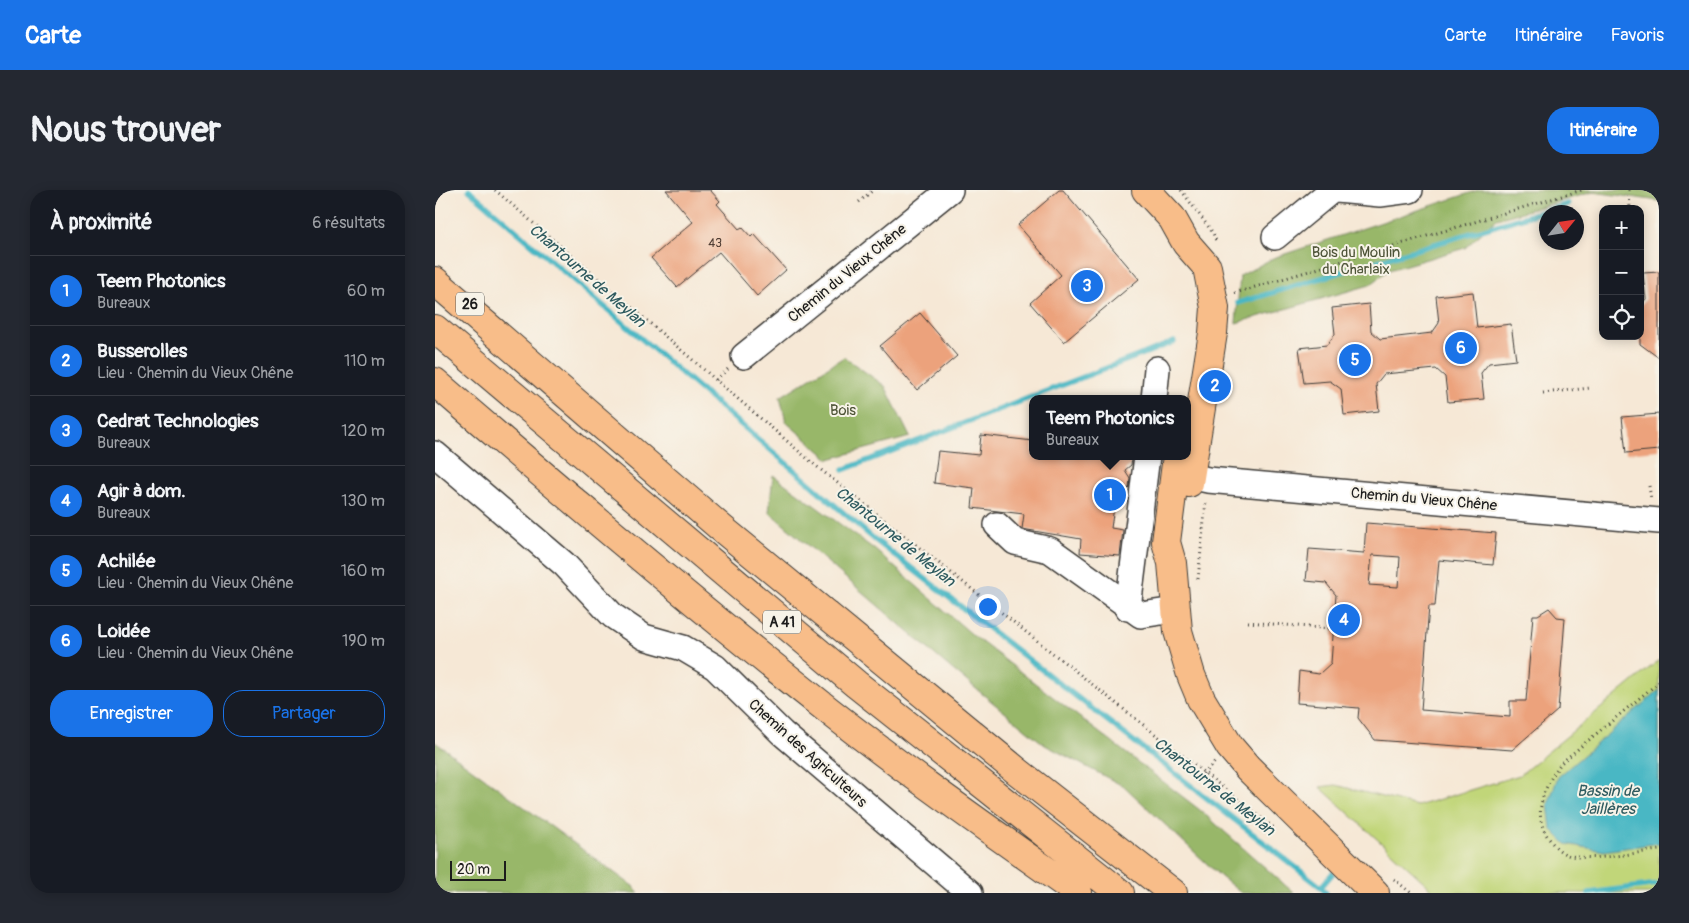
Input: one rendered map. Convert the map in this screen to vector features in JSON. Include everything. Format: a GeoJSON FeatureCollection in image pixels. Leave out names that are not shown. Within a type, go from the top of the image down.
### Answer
{"type":"FeatureCollection","features":[{"type":"Feature","properties":{"kind":"main road"},"geometry":{"type":"LineString","coordinates":[[1146,190],[1172,218],[1186,243],[1207,266],[1215,308],[1213,334],[1191,426]]}},
{"type":"Feature","properties":{"kind":"main road"},"geometry":{"type":"LineString","coordinates":[[1186,243],[1197,314],[1187,395]]}},
{"type":"Feature","properties":{"kind":"main road","name":"26"},"geometry":{"type":"LineString","coordinates":[[435,265],[506,343]]}},
{"type":"Feature","properties":{"kind":"main road","name":"A 41"},"geometry":{"type":"LineString","coordinates":[[435,281],[720,527],[1017,771],[1173,893]]}},
{"type":"Feature","properties":{"kind":"main road","name":"A 41"},"geometry":{"type":"LineString","coordinates":[[435,329],[856,684],[1120,893]]}},
{"type":"Feature","properties":{"kind":"main road"},"geometry":{"type":"LineString","coordinates":[[437,385],[829,711],[969,816],[1078,893]]}},
{"type":"Feature","properties":{"kind":"main road"},"geometry":{"type":"LineString","coordinates":[[1181,468],[1180,541],[1172,562],[1175,610],[1180,638],[1191,675],[1201,699],[1230,747],[1291,812],[1375,893]]}},
{"type":"Feature","properties":{"kind":"street","name":"Chemin du Vieux Chêne"},"geometry":{"type":"LineString","coordinates":[[744,356],[950,190]]}},
{"type":"Feature","properties":{"kind":"street"},"geometry":{"type":"LineString","coordinates":[[1275,237],[1332,190]]}},
{"type":"Feature","properties":{"kind":"street"},"geometry":{"type":"LineString","coordinates":[[1337,190],[1379,192],[1410,190]]}},
{"type":"Feature","properties":{"kind":"street"},"geometry":{"type":"LineString","coordinates":[[1154,395],[1157,369]]}},
{"type":"Feature","properties":{"kind":"street","name":"Chemin des Agriculteurs"},"geometry":{"type":"LineString","coordinates":[[435,454],[564,564],[613,616],[644,637],[683,648],[715,667],[782,734],[970,893]]}},
{"type":"Feature","properties":{"kind":"street"},"geometry":{"type":"LineString","coordinates":[[1128,608],[1146,460]]}},
{"type":"Feature","properties":{"kind":"street","name":"Chemin du Vieux Chêne"},"geometry":{"type":"LineString","coordinates":[[1181,468],[1208,480],[1655,510]]}},
{"type":"Feature","properties":{"kind":"street"},"geometry":{"type":"LineString","coordinates":[[997,525],[1015,542],[1050,550],[1128,608],[1141,615],[1175,610]]}},
{"type":"Feature","properties":{"kind":"path"},"geometry":{"type":"LineString","coordinates":[[495,190],[816,466],[1273,828]]}},
{"type":"Feature","properties":{"kind":"path"},"geometry":{"type":"LineString","coordinates":[[859,202],[873,190]]}},
{"type":"Feature","properties":{"kind":"path"},"geometry":{"type":"LineString","coordinates":[[1235,293],[1582,190]]}},
{"type":"Feature","properties":{"kind":"path"},"geometry":{"type":"LineString","coordinates":[[1629,190],[1630,205]]}},
{"type":"Feature","properties":{"kind":"path"},"geometry":{"type":"LineString","coordinates":[[1543,393],[1590,388]]}},
{"type":"Feature","properties":{"kind":"path"},"geometry":{"type":"LineString","coordinates":[[1649,486],[1655,510]]}},
{"type":"Feature","properties":{"kind":"path"},"geometry":{"type":"LineString","coordinates":[[1248,622],[1333,629]]}},
{"type":"Feature","properties":{"kind":"path"},"geometry":{"type":"LineString","coordinates":[[1659,682],[1561,763],[1548,780],[1541,802],[1541,819],[1547,836],[1556,848],[1569,856],[1590,857],[1659,850]]}},
{"type":"Feature","properties":{"kind":"path"},"geometry":{"type":"LineString","coordinates":[[435,888],[441,893]]}},
{"type":"Feature","properties":{"kind":"green space","name":"Bois du Moulin du Charlaix"},"geometry":{"type":"Polygon","coordinates":[[[1479,190],[1659,190],[1659,201],[1593,192],[1547,205],[1539,205],[1539,207],[1497,219],[1465,248],[1389,270],[1370,285],[1236,323],[1240,276],[1273,258],[1479,190]]]}},
{"type":"Feature","properties":{"kind":"green space","name":"Bois"},"geometry":{"type":"Polygon","coordinates":[[[844,357],[885,386],[910,437],[829,459],[786,422],[780,397],[844,357]]]}},
{"type":"Feature","properties":{"kind":"green space"},"geometry":{"type":"Polygon","coordinates":[[[773,475],[874,549],[975,637],[1200,810],[1294,893],[1241,893],[1220,876],[1125,787],[1045,745],[948,666],[769,512],[773,475]]]}},
{"type":"Feature","properties":{"kind":"green space"},"geometry":{"type":"Polygon","coordinates":[[[1659,660],[1659,893],[1436,893],[1320,787],[1336,785],[1417,806],[1520,775],[1659,660]]]}},
{"type":"Feature","properties":{"kind":"green space"},"geometry":{"type":"Polygon","coordinates":[[[435,742],[634,887],[639,893],[435,893],[435,742]]]}},
{"type":"Feature","properties":{"kind":"water","name":"Bassin de Jaillères"},"geometry":{"type":"Polygon","coordinates":[[[1659,690],[1659,843],[1604,851],[1566,844],[1551,829],[1548,804],[1558,777],[1659,690]]]}},
{"type":"Feature","properties":{"kind":"building"},"geometry":{"type":"Polygon","coordinates":[[[666,190],[710,190],[720,201],[717,204],[739,229],[742,227],[751,237],[754,234],[786,270],[757,296],[719,252],[677,287],[651,258],[693,222],[666,190]]]}},
{"type":"Feature","properties":{"kind":"building"},"geometry":{"type":"Polygon","coordinates":[[[1059,190],[1063,190],[1139,279],[1064,342],[1030,303],[1061,275],[1018,225],[1059,190]]]}},
{"type":"Feature","properties":{"kind":"building"},"geometry":{"type":"Polygon","coordinates":[[[1659,272],[1659,358],[1640,344],[1640,340],[1644,340],[1644,301],[1646,299],[1644,273],[1659,272]]]}},
{"type":"Feature","properties":{"kind":"building"},"geometry":{"type":"Polygon","coordinates":[[[1473,292],[1477,328],[1511,324],[1516,360],[1489,363],[1481,373],[1484,399],[1448,402],[1445,377],[1436,369],[1384,374],[1376,384],[1379,411],[1344,415],[1341,389],[1330,381],[1304,383],[1299,348],[1327,345],[1335,334],[1332,308],[1369,304],[1371,331],[1380,339],[1432,333],[1439,323],[1436,296],[1473,292]]]}},
{"type":"Feature","properties":{"kind":"building"},"geometry":{"type":"Polygon","coordinates":[[[920,313],[957,356],[917,390],[880,346],[920,313]]]}},
{"type":"Feature","properties":{"kind":"building"},"geometry":{"type":"Polygon","coordinates":[[[1659,414],[1659,450],[1626,453],[1622,417],[1659,414]]]}},
{"type":"Feature","properties":{"kind":"building"},"geometry":{"type":"Polygon","coordinates":[[[981,435],[1029,441],[1029,460],[1132,460],[1131,465],[1125,470],[1130,478],[1129,487],[1115,500],[1111,528],[1123,530],[1120,556],[1080,553],[1081,539],[1022,529],[1024,514],[972,508],[974,488],[934,483],[938,451],[979,455],[981,435]]]}},
{"type":"Feature","properties":{"kind":"building"},"geometry":{"type":"Polygon","coordinates":[[[1366,523],[1496,533],[1493,565],[1439,560],[1435,606],[1429,606],[1421,710],[1510,717],[1510,701],[1526,701],[1533,615],[1538,615],[1549,608],[1557,617],[1565,618],[1558,710],[1512,750],[1375,740],[1358,718],[1359,708],[1297,703],[1299,671],[1319,674],[1331,663],[1336,595],[1326,583],[1306,581],[1309,549],[1364,553],[1366,523]],[[1372,555],[1369,585],[1398,587],[1400,557],[1372,555]]]}},
{"type":"Feature","properties":{"kind":"waterway","name":"Chantourne de Meylan"},"geometry":{"type":"LineString","coordinates":[[469,190],[874,539],[1321,887],[1326,893]]}},
{"type":"Feature","properties":{"kind":"waterway"},"geometry":{"type":"LineString","coordinates":[[1238,303],[1568,204]]}},
{"type":"Feature","properties":{"kind":"waterway"},"geometry":{"type":"LineString","coordinates":[[1037,395],[1174,342]]}},
{"type":"Feature","properties":{"kind":"waterway"},"geometry":{"type":"LineString","coordinates":[[843,470],[1029,398]]}},
{"type":"Feature","properties":{"kind":"waterway"},"geometry":{"type":"LineString","coordinates":[[1321,887],[1332,874]]}},
{"type":"Feature","properties":{"kind":"waterway"},"geometry":{"type":"LineString","coordinates":[[1589,893],[1659,884]]}},
{"type":"Feature","properties":{"kind":"place","name":"Cedrat Technologies"},"geometry":{"type":"Point","coordinates":[1087,286]}},
{"type":"Feature","properties":{"kind":"place","name":"Loidée"},"geometry":{"type":"Point","coordinates":[1461,348]}},
{"type":"Feature","properties":{"kind":"place","name":"Achilée"},"geometry":{"type":"Point","coordinates":[1355,360]}},
{"type":"Feature","properties":{"kind":"place","name":"Busserolles"},"geometry":{"type":"Point","coordinates":[1215,386]}},
{"type":"Feature","properties":{"kind":"place","name":"Teem Photonics"},"geometry":{"type":"Point","coordinates":[1110,495]}},
{"type":"Feature","properties":{"kind":"place","name":"Agir à dom."},"geometry":{"type":"Point","coordinates":[1344,620]}}]}
